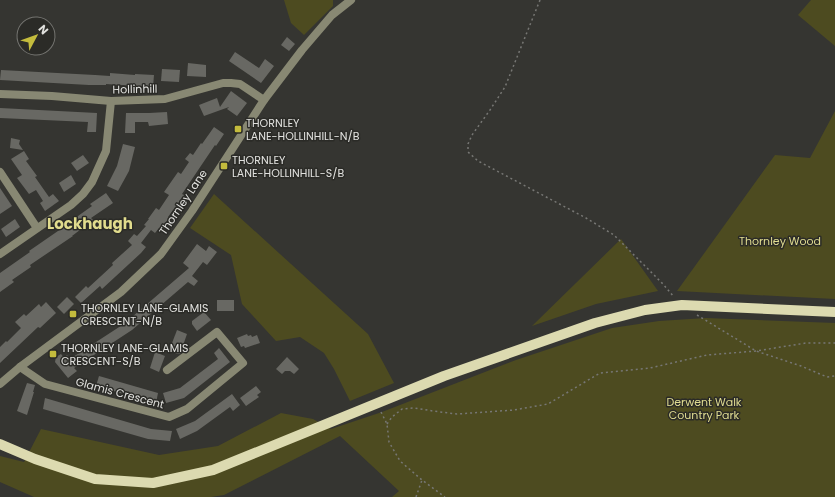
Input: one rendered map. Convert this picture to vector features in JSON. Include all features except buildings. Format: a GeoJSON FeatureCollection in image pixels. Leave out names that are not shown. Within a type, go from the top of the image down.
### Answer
{"type":"FeatureCollection","features":[{"type":"Feature","properties":{"kind":"main road"},"geometry":{"type":"LineString","coordinates":[[0,444],[35,459],[95,479],[153,483],[212,470],[444,376],[595,323],[646,310],[682,306],[835,312]]}},
{"type":"Feature","properties":{"kind":"street","name":"Thornley Lane"},"geometry":{"type":"LineString","coordinates":[[0,384],[20,367],[121,292],[161,254],[192,211],[264,100],[302,50],[332,15],[350,0]]}},
{"type":"Feature","properties":{"kind":"street","name":"Hollinhill"},"geometry":{"type":"LineString","coordinates":[[0,94],[52,96],[111,101],[165,99],[223,83],[231,83],[240,84],[264,100]]}},
{"type":"Feature","properties":{"kind":"street"},"geometry":{"type":"LineString","coordinates":[[0,254],[71,205],[83,194],[92,182],[106,151],[111,101]]}},
{"type":"Feature","properties":{"kind":"street"},"geometry":{"type":"LineString","coordinates":[[0,172],[37,228]]}},
{"type":"Feature","properties":{"kind":"street","name":"Glamis Crescent"},"geometry":{"type":"LineString","coordinates":[[20,367],[45,384],[169,417],[186,408],[243,363],[217,332],[167,370]]}},
{"type":"Feature","properties":{"kind":"path"},"geometry":{"type":"LineString","coordinates":[[540,0],[505,87],[472,135],[468,144],[468,152],[478,161],[586,218],[614,235],[663,284],[682,306]]}},
{"type":"Feature","properties":{"kind":"path"},"geometry":{"type":"LineString","coordinates":[[695,314],[756,351],[801,366],[827,377],[835,376]]}},
{"type":"Feature","properties":{"kind":"path"},"geometry":{"type":"LineString","coordinates":[[387,424],[392,417],[402,409],[414,408],[457,414],[514,410],[548,404],[600,373],[650,368],[707,355],[756,351],[806,343],[835,343]]}},
{"type":"Feature","properties":{"kind":"path"},"geometry":{"type":"LineString","coordinates":[[376,404],[387,424],[389,442],[400,461],[445,497]]}},
{"type":"Feature","properties":{"kind":"path"},"geometry":{"type":"LineString","coordinates":[[416,497],[422,480]]}},
{"type":"Feature","properties":{"kind":"green space"},"geometry":{"type":"Polygon","coordinates":[[[284,0],[333,0],[333,6],[304,35],[291,23],[284,0]]]}},
{"type":"Feature","properties":{"kind":"green space"},"geometry":{"type":"Polygon","coordinates":[[[811,0],[835,0],[835,46],[798,15],[811,0]]]}},
{"type":"Feature","properties":{"kind":"green space","name":"Thornley Wood"},"geometry":{"type":"Polygon","coordinates":[[[835,111],[835,299],[677,291],[775,155],[810,158],[835,111]]]}},
{"type":"Feature","properties":{"kind":"green space"},"geometry":{"type":"Polygon","coordinates":[[[214,194],[368,334],[394,383],[350,401],[324,353],[300,337],[276,341],[242,304],[231,255],[190,228],[214,194]]]}},
{"type":"Feature","properties":{"kind":"green space"},"geometry":{"type":"Polygon","coordinates":[[[621,239],[658,291],[596,304],[532,326],[621,239]]]}},
{"type":"Feature","properties":{"kind":"green space","name":"Derwent Walk Country Park"},"geometry":{"type":"Polygon","coordinates":[[[706,318],[835,323],[835,497],[392,497],[399,491],[340,436],[224,495],[211,497],[34,497],[0,482],[0,456],[24,462],[41,429],[159,455],[218,446],[281,413],[313,419],[331,429],[382,412],[516,360],[612,328],[659,321],[706,318]]]}},
{"type":"Feature","properties":{"kind":"place","name":"THORNLEY LANE-HOLLINHILL-N/B"},"geometry":{"type":"Point","coordinates":[238,129]}},
{"type":"Feature","properties":{"kind":"place","name":"THORNLEY LANE-HOLLINHILL-S/B"},"geometry":{"type":"Point","coordinates":[224,166]}},
{"type":"Feature","properties":{"kind":"place","name":"THORNLEY LANE-GLAMIS CRESCENT-N/B"},"geometry":{"type":"Point","coordinates":[73,314]}},
{"type":"Feature","properties":{"kind":"place","name":"THORNLEY LANE-GLAMIS CRESCENT-S/B"},"geometry":{"type":"Point","coordinates":[53,354]}},
{"type":"Feature","properties":{"kind":"district","name":"Lockhaugh"},"geometry":{"type":"Point","coordinates":[90,224]}}]}
